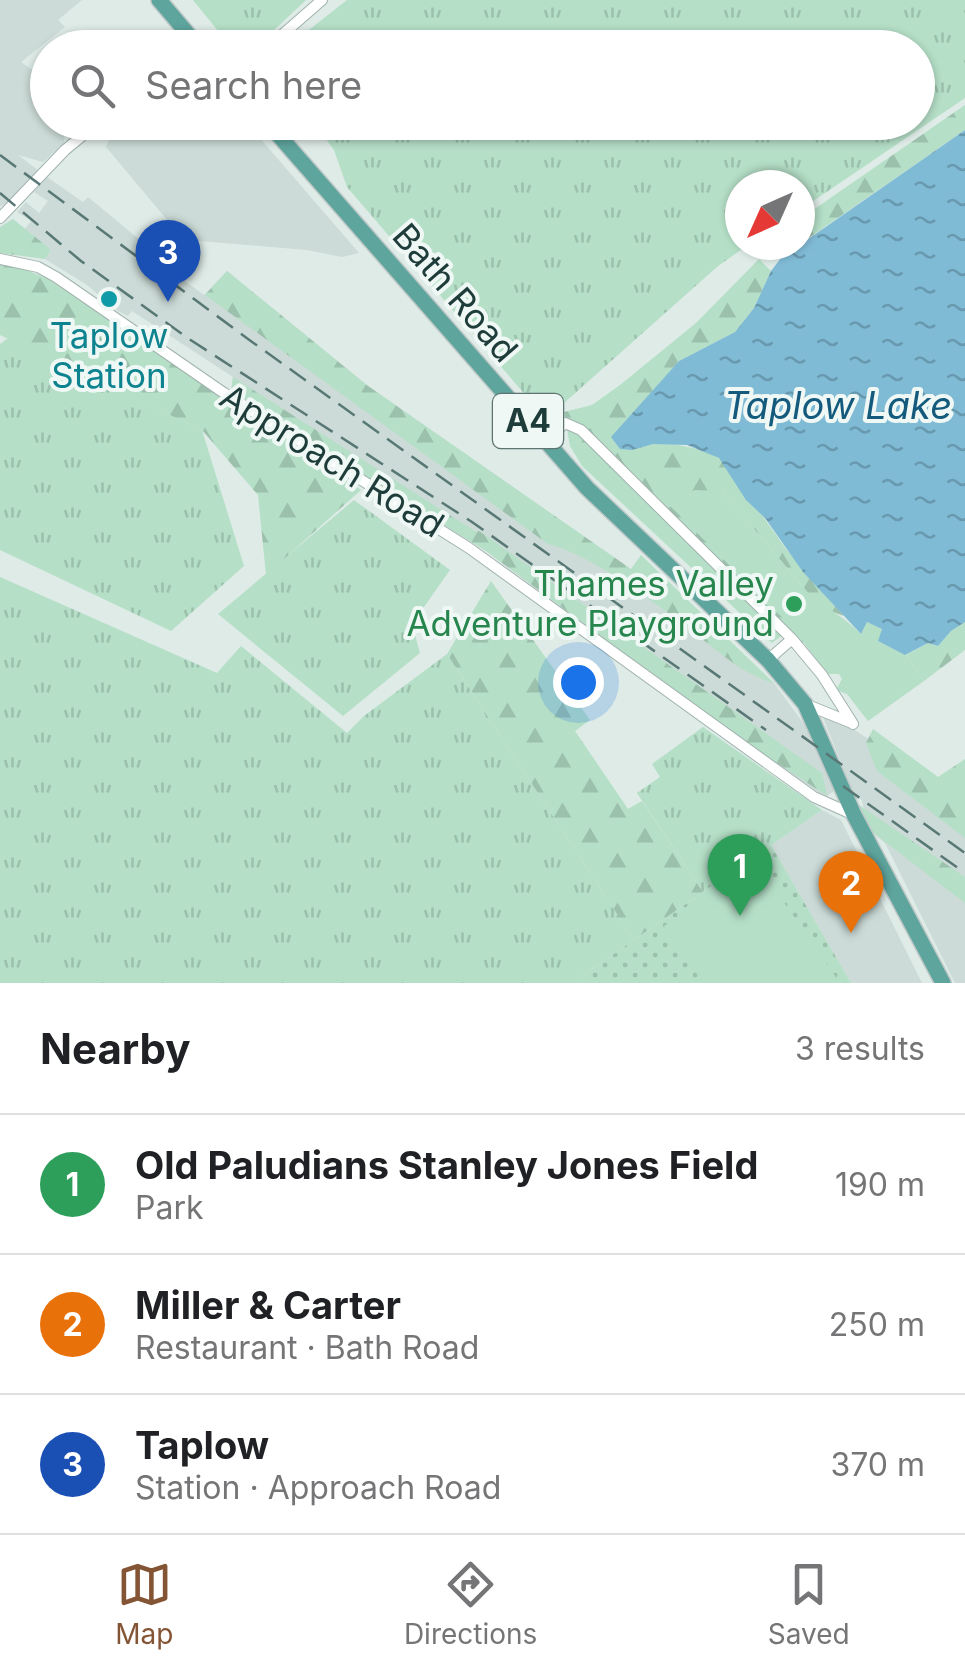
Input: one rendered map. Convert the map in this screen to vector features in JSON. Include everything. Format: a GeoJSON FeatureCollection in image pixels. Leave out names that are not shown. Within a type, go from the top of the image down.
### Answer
{"type":"FeatureCollection","features":[{"type":"Feature","properties":{"kind":"main road"},"geometry":{"type":"LineString","coordinates":[[159,0],[185,30]]}},
{"type":"Feature","properties":{"kind":"main road","name":"Bath Road"},"geometry":{"type":"LineString","coordinates":[[283,140],[587,488],[768,660],[805,704],[854,815],[943,983]]}},
{"type":"Feature","properties":{"kind":"street"},"geometry":{"type":"LineString","coordinates":[[288,30],[322,0]]}},
{"type":"Feature","properties":{"kind":"street"},"geometry":{"type":"LineString","coordinates":[[0,218],[77,140]]}},
{"type":"Feature","properties":{"kind":"street","name":"Approach Road"},"geometry":{"type":"LineString","coordinates":[[0,259],[48,272],[224,393],[469,548],[814,797],[854,815]]}},
{"type":"Feature","properties":{"kind":"street"},"geometry":{"type":"LineString","coordinates":[[545,440],[565,424],[581,430],[792,639],[822,675],[853,724],[805,704]]}},
{"type":"Feature","properties":{"kind":"street"},"geometry":{"type":"LineString","coordinates":[[768,660],[792,639]]}},
{"type":"Feature","properties":{"kind":"shaded area"},"geometry":{"type":"Polygon","coordinates":[[[0,0],[82,0],[58,20],[65,27],[61,30],[30,30],[30,55],[21,62],[30,68],[30,140],[64,140],[64,143],[43,162],[18,155],[39,171],[8,203],[0,206],[0,0]]]}},
{"type":"Feature","properties":{"kind":"shaded area"},"geometry":{"type":"Polygon","coordinates":[[[109,140],[262,140],[359,253],[342,257],[307,250],[200,241],[168,221],[106,147],[109,140]]]}},
{"type":"Feature","properties":{"kind":"shaded area"},"geometry":{"type":"Polygon","coordinates":[[[47,177],[83,202],[88,197],[140,240],[137,246],[204,295],[227,271],[368,386],[632,570],[774,683],[809,731],[835,790],[827,796],[819,793],[486,551],[231,392],[233,377],[132,311],[128,316],[116,310],[87,285],[45,259],[50,253],[48,247],[25,229],[31,221],[17,212],[26,202],[39,213],[48,201],[34,192],[47,177]]]}},
{"type":"Feature","properties":{"kind":"shaded area"},"geometry":{"type":"Polygon","coordinates":[[[822,715],[850,727],[965,807],[965,983],[955,983],[885,843],[867,828],[862,800],[854,795],[822,715]]]}},
{"type":"Feature","properties":{"kind":"shaded area"},"geometry":{"type":"Polygon","coordinates":[[[822,810],[841,820],[922,983],[851,983],[771,845],[822,810]]]}},
{"type":"Feature","properties":{"kind":"green space"},"geometry":{"type":"Polygon","coordinates":[[[193,0],[306,0],[274,30],[217,30],[193,0]]]}},
{"type":"Feature","properties":{"kind":"green space"},"geometry":{"type":"Polygon","coordinates":[[[347,0],[965,0],[965,98],[935,118],[935,30],[309,30],[347,0]]]}},
{"type":"Feature","properties":{"kind":"green space"},"geometry":{"type":"Polygon","coordinates":[[[965,105],[965,130],[815,234],[815,209],[914,140],[935,140],[935,126],[965,105]]]}},
{"type":"Feature","properties":{"kind":"green space"},"geometry":{"type":"Polygon","coordinates":[[[327,140],[903,140],[815,200],[815,170],[725,170],[727,260],[546,419],[347,187],[327,140]]]}},
{"type":"Feature","properties":{"kind":"green space"},"geometry":{"type":"Polygon","coordinates":[[[13,219],[49,248],[45,259],[0,253],[0,227],[13,219]]]}},
{"type":"Feature","properties":{"kind":"green space"},"geometry":{"type":"Polygon","coordinates":[[[758,260],[771,271],[754,308],[735,332],[679,361],[612,437],[702,450],[725,463],[786,549],[844,616],[825,609],[809,594],[722,491],[666,501],[764,600],[802,632],[806,639],[802,643],[789,630],[772,643],[582,466],[570,446],[564,412],[592,405],[696,323],[758,260]]]}},
{"type":"Feature","properties":{"kind":"green space"},"geometry":{"type":"Polygon","coordinates":[[[0,265],[48,279],[361,490],[266,575],[258,495],[202,430],[0,335],[0,265]]]}},
{"type":"Feature","properties":{"kind":"green space"},"geometry":{"type":"Polygon","coordinates":[[[227,271],[368,386],[631,569],[641,555],[774,683],[736,665],[607,571],[548,544],[205,295],[227,271]]]}},
{"type":"Feature","properties":{"kind":"green space"},"geometry":{"type":"Polygon","coordinates":[[[8,338],[202,430],[244,566],[171,631],[0,550],[0,344],[8,338]]]}},
{"type":"Feature","properties":{"kind":"green space"},"geometry":{"type":"Polygon","coordinates":[[[233,377],[479,531],[822,773],[827,796],[726,729],[486,551],[231,392],[233,377]]]}},
{"type":"Feature","properties":{"kind":"green space","name":"Thames Valley Adventure Playground"},"geometry":{"type":"Polygon","coordinates":[[[695,490],[722,491],[809,594],[861,634],[867,622],[883,629],[878,641],[906,655],[924,681],[868,721],[847,694],[836,690],[842,679],[839,674],[827,674],[793,628],[665,501],[695,490]]]}},
{"type":"Feature","properties":{"kind":"green space"},"geometry":{"type":"Polygon","coordinates":[[[354,500],[450,570],[412,624],[420,653],[343,716],[218,614],[354,500]]]}},
{"type":"Feature","properties":{"kind":"green space"},"geometry":{"type":"Polygon","coordinates":[[[0,577],[217,673],[241,646],[347,733],[447,654],[634,940],[572,983],[0,983],[0,577]]]}},
{"type":"Feature","properties":{"kind":"green space"},"geometry":{"type":"Polygon","coordinates":[[[491,581],[590,720],[575,731],[628,809],[642,801],[703,892],[634,940],[447,654],[491,581]]]}},
{"type":"Feature","properties":{"kind":"green space"},"geometry":{"type":"Polygon","coordinates":[[[965,622],[965,650],[924,681],[906,655],[928,643],[938,646],[965,622]]]}},
{"type":"Feature","properties":{"kind":"green space"},"geometry":{"type":"Polygon","coordinates":[[[703,727],[822,810],[703,892],[637,793],[660,777],[652,764],[703,727]]]}},
{"type":"Feature","properties":{"kind":"green space"},"geometry":{"type":"Polygon","coordinates":[[[873,729],[938,777],[965,759],[965,838],[877,771],[866,743],[873,729]]]}},
{"type":"Feature","properties":{"kind":"green space"},"geometry":{"type":"Polygon","coordinates":[[[859,805],[965,877],[965,903],[867,828],[859,805]]]}},
{"type":"Feature","properties":{"kind":"green space"},"geometry":{"type":"Polygon","coordinates":[[[771,845],[851,983],[572,983],[771,845]]]}},
{"type":"Feature","properties":{"kind":"green space"},"geometry":{"type":"Polygon","coordinates":[[[756,862],[840,983],[703,983],[664,926],[756,862]]]}},
{"type":"Feature","properties":{"kind":"water","name":"Taplow Lake"},"geometry":{"type":"Polygon","coordinates":[[[965,130],[965,622],[938,646],[928,643],[905,655],[878,641],[882,629],[867,622],[861,634],[803,572],[765,518],[746,500],[719,458],[687,445],[653,444],[620,449],[611,437],[679,361],[735,332],[754,308],[779,260],[815,260],[815,234],[965,130]]]}},
{"type":"Feature","properties":{"kind":"railway"},"geometry":{"type":"LineString","coordinates":[[0,155],[248,339],[965,853]]}},
{"type":"Feature","properties":{"kind":"railway"},"geometry":{"type":"LineString","coordinates":[[0,193],[81,261],[189,339],[472,522],[766,730]]}},
{"type":"Feature","properties":{"kind":"railway"},"geometry":{"type":"LineString","coordinates":[[843,786],[965,873]]}},
{"type":"Feature","properties":{"kind":"place","name":"Taplow Station"},"geometry":{"type":"Point","coordinates":[109,299]}},
{"type":"Feature","properties":{"kind":"place","name":"Taplow"},"geometry":{"type":"Point","coordinates":[168,302]}},
{"type":"Feature","properties":{"kind":"place","name":"Thames Valley Adventure Playground"},"geometry":{"type":"Point","coordinates":[794,604]}},
{"type":"Feature","properties":{"kind":"place","name":"Old Paludians Stanley Jones Field"},"geometry":{"type":"Point","coordinates":[740,916]}},
{"type":"Feature","properties":{"kind":"place","name":"Miller & Carter"},"geometry":{"type":"Point","coordinates":[851,933]}}]}
